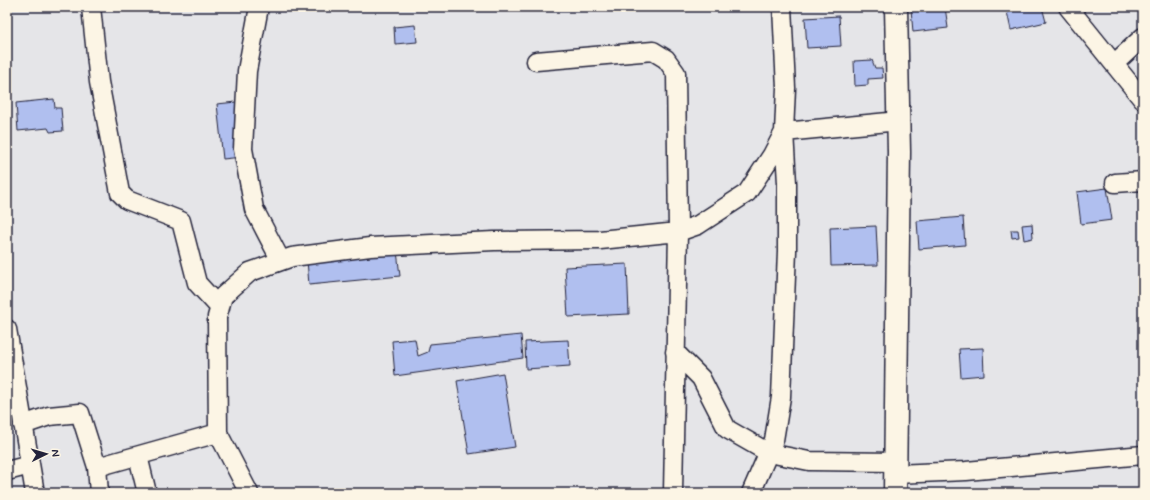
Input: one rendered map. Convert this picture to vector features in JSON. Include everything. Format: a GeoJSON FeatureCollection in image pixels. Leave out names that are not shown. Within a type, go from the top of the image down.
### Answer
{"type":"FeatureCollection","features":[{"type":"Feature","properties":{"kind":"street"},"geometry":{"type":"LineString","coordinates":[[91,7],[99,82],[120,193],[127,200],[181,221],[197,283],[220,308]]}},
{"type":"Feature","properties":{"kind":"street"},"geometry":{"type":"LineString","coordinates":[[259,7],[247,71],[243,149],[254,209],[281,260]]}},
{"type":"Feature","properties":{"kind":"street"},"geometry":{"type":"LineString","coordinates":[[751,493],[774,440],[781,390],[787,251],[787,183],[784,132],[786,88],[782,7]]}},
{"type":"Feature","properties":{"kind":"street"},"geometry":{"type":"LineString","coordinates":[[895,476],[899,121],[896,7]]}},
{"type":"Feature","properties":{"kind":"street"},"geometry":{"type":"LineString","coordinates":[[1068,7],[1143,100]]}},
{"type":"Feature","properties":{"kind":"street"},"geometry":{"type":"LineString","coordinates":[[1114,64],[1143,37]]}},
{"type":"Feature","properties":{"kind":"street"},"geometry":{"type":"LineString","coordinates":[[536,61],[653,51],[666,59],[676,73],[678,232],[673,493]]}},
{"type":"Feature","properties":{"kind":"street"},"geometry":{"type":"LineString","coordinates":[[784,132],[899,121]]}},
{"type":"Feature","properties":{"kind":"street"},"geometry":{"type":"LineString","coordinates":[[249,493],[218,434],[217,317],[223,296],[250,272],[292,257],[370,248],[494,241],[600,240],[678,232],[698,225],[747,193],[772,155],[784,132]]}},
{"type":"Feature","properties":{"kind":"street"},"geometry":{"type":"LineString","coordinates":[[1115,183],[1143,181]]}},
{"type":"Feature","properties":{"kind":"street"},"geometry":{"type":"LineString","coordinates":[[7,329],[35,493]]}},
{"type":"Feature","properties":{"kind":"street"},"geometry":{"type":"LineString","coordinates":[[675,352],[701,378],[727,429],[769,453],[895,476],[1143,455]]}},
{"type":"Feature","properties":{"kind":"street"},"geometry":{"type":"LineString","coordinates":[[23,425],[49,416],[80,413],[97,467],[99,493]]}},
{"type":"Feature","properties":{"kind":"street"},"geometry":{"type":"LineString","coordinates":[[97,467],[218,434]]}},
{"type":"Feature","properties":{"kind":"street"},"geometry":{"type":"LineString","coordinates":[[138,456],[147,493]]}},
{"type":"Feature","properties":{"kind":"street"},"geometry":{"type":"LineString","coordinates":[[7,471],[30,465]]}},
{"type":"Feature","properties":{"kind":"building"},"geometry":{"type":"Polygon","coordinates":[[[945,7],[948,28],[913,32],[911,9],[945,7]]]}},
{"type":"Feature","properties":{"kind":"building"},"geometry":{"type":"Polygon","coordinates":[[[1006,7],[1042,7],[1046,22],[1011,30],[1006,7]]]}},
{"type":"Feature","properties":{"kind":"building"},"geometry":{"type":"Polygon","coordinates":[[[839,16],[841,46],[807,48],[805,18],[839,16]]]}},
{"type":"Feature","properties":{"kind":"building"},"geometry":{"type":"Polygon","coordinates":[[[415,25],[417,42],[395,44],[394,27],[415,25]]]}},
{"type":"Feature","properties":{"kind":"building"},"geometry":{"type":"Polygon","coordinates":[[[872,60],[875,68],[882,68],[883,78],[868,79],[868,85],[855,86],[854,61],[872,60]]]}},
{"type":"Feature","properties":{"kind":"building"},"geometry":{"type":"Polygon","coordinates":[[[54,99],[55,108],[61,108],[63,131],[50,132],[48,128],[18,131],[16,103],[54,99]]]}},
{"type":"Feature","properties":{"kind":"building"},"geometry":{"type":"Polygon","coordinates":[[[236,102],[242,157],[223,159],[217,104],[236,102]]]}},
{"type":"Feature","properties":{"kind":"building"},"geometry":{"type":"Polygon","coordinates":[[[1107,188],[1112,220],[1081,224],[1077,192],[1107,188]]]}},
{"type":"Feature","properties":{"kind":"building"},"geometry":{"type":"Polygon","coordinates":[[[963,217],[965,245],[919,249],[917,221],[963,217]]]}},
{"type":"Feature","properties":{"kind":"building"},"geometry":{"type":"Polygon","coordinates":[[[1032,224],[1033,238],[1024,240],[1022,225],[1032,224]]]}},
{"type":"Feature","properties":{"kind":"building"},"geometry":{"type":"Polygon","coordinates":[[[876,226],[878,265],[831,266],[830,228],[876,226]]]}},
{"type":"Feature","properties":{"kind":"building"},"geometry":{"type":"Polygon","coordinates":[[[1011,230],[1018,230],[1019,237],[1012,238],[1011,230]]]}},
{"type":"Feature","properties":{"kind":"building"},"geometry":{"type":"Polygon","coordinates":[[[397,251],[400,276],[309,285],[307,260],[397,251]]]}},
{"type":"Feature","properties":{"kind":"building"},"geometry":{"type":"Polygon","coordinates":[[[627,264],[629,314],[568,317],[565,267],[627,264]]]}},
{"type":"Feature","properties":{"kind":"building"},"geometry":{"type":"Polygon","coordinates":[[[521,335],[523,358],[395,376],[392,341],[415,339],[418,356],[428,352],[430,344],[521,335]]]}},
{"type":"Feature","properties":{"kind":"building"},"geometry":{"type":"Polygon","coordinates":[[[568,340],[570,366],[526,369],[525,342],[568,340]]]}},
{"type":"Feature","properties":{"kind":"building"},"geometry":{"type":"Polygon","coordinates":[[[983,348],[984,375],[961,377],[959,349],[983,348]]]}},
{"type":"Feature","properties":{"kind":"building"},"geometry":{"type":"Polygon","coordinates":[[[503,373],[515,447],[469,454],[457,381],[503,373]]]}}]}
